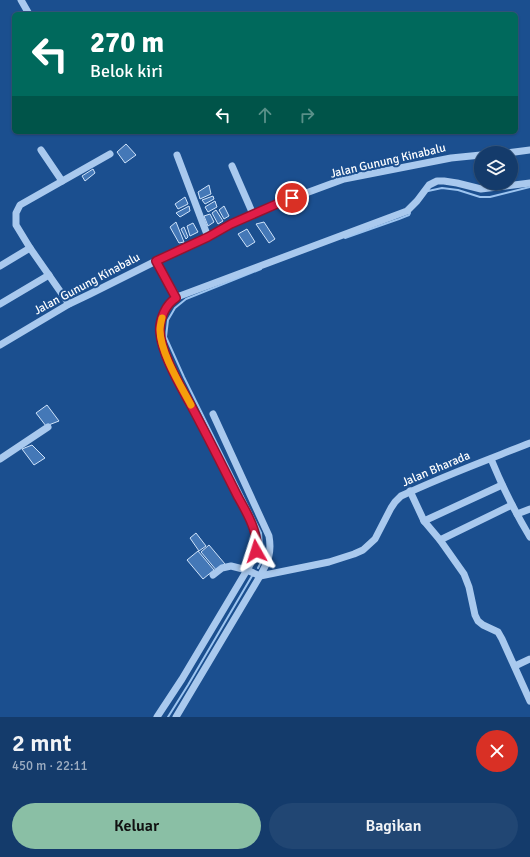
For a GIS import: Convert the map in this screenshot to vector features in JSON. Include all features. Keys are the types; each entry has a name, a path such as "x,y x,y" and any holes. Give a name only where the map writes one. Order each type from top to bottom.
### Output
{"street":[{"path":"21,0 28,12"},
{"path":"41,150 62,182"},
{"path":"518,152 530,150"},
{"path":"69,304 30,248 16,225 15,217 20,205 110,154"},
{"path":"177,156 208,237"},
{"name":"Jalan Gunung Kinabalu","path":"0,345 69,304 208,237 231,224 279,203 344,180 451,158 474,156"},
{"path":"232,166 253,214"},
{"path":"176,717 254,573 252,560 257,547 257,542 252,526 216,452 174,374 162,342 160,329 162,318 169,303 176,298 407,211 432,182 444,181 482,189 530,183"},
{"path":"0,266 30,248"},
{"path":"156,261 176,298"},
{"path":"2,300 48,275"},
{"path":"157,717 254,573 268,562 270,552 269,536 213,414"},
{"path":"0,459 48,427"},
{"name":"Jalan Bharada","path":"254,573 329,562 363,550 375,539 395,502 401,496 460,470 530,443"},
{"path":"491,459 502,485 530,537"},
{"path":"424,521 502,485"},
{"path":"410,491 424,521 440,540 464,574 469,587 475,615 478,620 483,625 498,632 530,701"},
{"path":"440,540 512,505"},
{"path":"517,514 530,509"},
{"path":"213,575 226,566 231,566 254,573"},
{"path":"515,666 530,659"}],"building":[{"path":"126,144 136,155 125,163 117,152"},
{"path":"93,169 95,173 85,181 82,176"},
{"path":"209,185 211,194 200,199 198,192"},
{"path":"213,196 214,199 205,204 202,200"},
{"path":"185,197 188,204 178,209 175,204"},
{"path":"215,201 217,207 208,212 205,207"},
{"path":"189,206 190,211 180,217 176,213"},
{"path":"224,206 229,216 224,219 219,210"},
{"path":"216,210 223,221 218,224 212,213"},
{"path":"210,214 214,222 208,226 204,216"},
{"path":"176,222 184,242 179,243 170,227"},
{"path":"264,222 275,239 269,243 256,224"},
{"path":"193,223 198,232 190,236 187,226"},
{"path":"184,227 188,237 186,239 181,229"},
{"path":"247,229 255,242 247,247 238,234"},
{"path":"47,405 59,421 46,426 36,413"},
{"path":"32,445 45,458 34,465 22,449"},
{"path":"196,533 206,546 199,551 190,538"},
{"path":"209,545 225,564 217,571 201,552"},
{"path":"198,551 214,570 203,579 187,560"}],"waterway":[{"path":"428,191 442,188 458,190 480,197 490,197 530,187"},
{"path":"345,238 399,219 409,215 410,213"},
{"path":"258,568 263,558 261,533 184,377 166,337 168,320 175,308 186,299 261,269"},
{"path":"168,717 252,576"}],"slow traffic":[{"path":"162,318 160,332 162,345 172,370 191,405"}],"route":[{"path":"256,551 257,542 252,526 212,445 174,374 162,345 160,332 162,318 169,303 176,298 156,261 208,237 231,224 292,198"}]}
